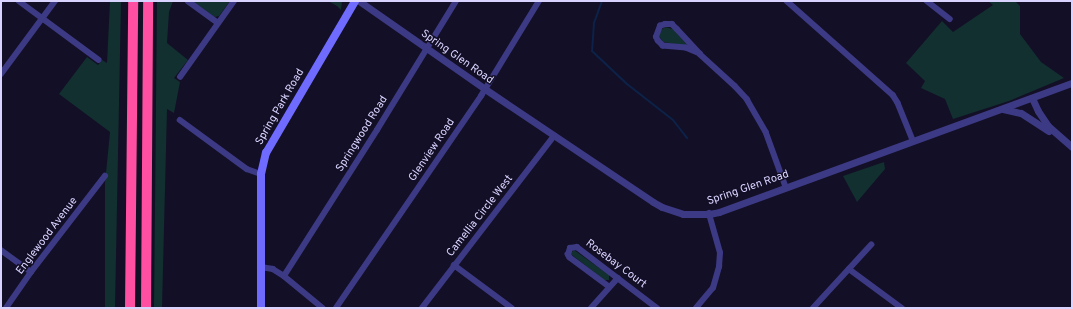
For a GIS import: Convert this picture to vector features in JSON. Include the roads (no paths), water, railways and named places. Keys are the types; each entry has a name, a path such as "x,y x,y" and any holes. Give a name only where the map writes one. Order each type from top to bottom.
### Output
{"highway":[{"path":"130,308 133,1"},
{"path":"146,308 148,1"}],"main road":[{"name":"Spring Park Road","path":"261,308 261,174 266,153 356,1"}],"street":[{"path":"19,1 99,60"},
{"path":"1,74 55,1"},
{"path":"188,1 218,23"},
{"path":"180,77 234,1"},
{"name":"Spring Glen Road","path":"359,1 554,136 662,207 683,214 709,214 1072,83"},
{"name":"Springwood Road","path":"284,276 456,1"},
{"name":"Glenview Road","path":"336,308 485,89 539,1"},
{"path":"788,1 893,95 898,103 913,140"},
{"path":"927,1 950,19"},
{"path":"700,54 686,48 663,46 656,37 660,26 672,24 700,54 735,86 758,115 766,132 786,187"},
{"path":"1032,98 1043,119 1058,136"},
{"path":"1003,108 1021,113 1058,136 1072,147"},
{"path":"180,120 247,169 261,174"},
{"name":"Camellia Circle West","path":"422,308 554,136"},
{"name":"Englewood Avenue","path":"6,308 31,272 105,176"},
{"path":"696,308 713,288 720,267 720,253 709,214"},
{"path":"813,308 871,245"},
{"name":"Rosebay Court","path":"609,287 570,258 568,255 570,248 577,247 657,308"},
{"path":"1,250 31,272"},
{"path":"454,265 512,308"},
{"path":"261,267 273,269 284,276 323,308"},
{"path":"849,269 902,308"},
{"path":"591,308 618,278"}],"waterway":[{"path":"602,1 594,23 592,51 627,84 673,120 687,138"}]}
